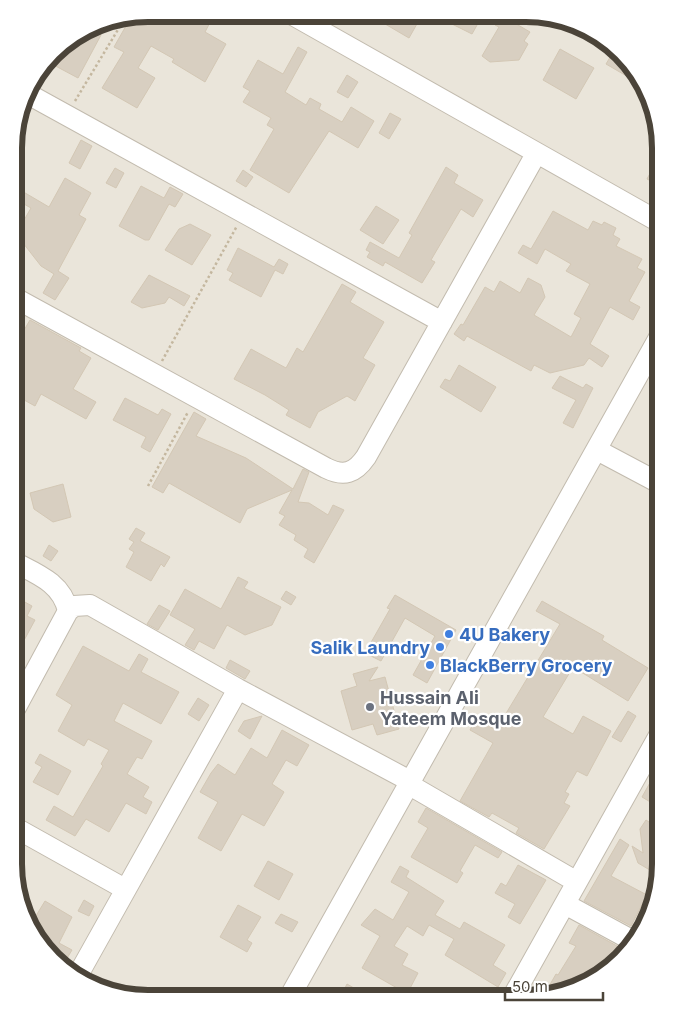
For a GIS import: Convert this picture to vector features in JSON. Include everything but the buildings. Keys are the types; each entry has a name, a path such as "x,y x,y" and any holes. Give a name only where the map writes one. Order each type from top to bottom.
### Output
{"street":[{"path":"311,23 536,154 652,218"},
{"path":"33,97 442,322"},
{"path":"22,302 326,468 337,473 349,473 360,467 366,457 536,154"},
{"path":"295,989 652,350"},
{"path":"597,450 652,479"},
{"path":"22,566 54,584 61,592 68,611"},
{"path":"22,696 68,611 74,606 90,605 409,782 577,882"},
{"path":"81,970 238,688"},
{"path":"517,989 652,748"},
{"path":"22,831 125,889"},
{"path":"564,904 628,938"}],"path":[{"path":"67,116 119,26"},
{"path":"154,374 244,214"},
{"path":"148,486 196,397"}],"shaded area":[{"path":"526,22 543,24 575,32 590,39 616,59 636,86 643,100 650,124 652,148 652,872 646,904 631,934 610,958 582,977 559,985 535,989 132,988 100,980 85,973 59,953 39,926 32,912 25,888 22,864 22,148 27,116 32,100 39,85 59,59 85,39 100,32 124,25 140,23"}],"place":[{"name":"4U Bakery","path":"449,634"},
{"name":"Salik Laundry","path":"440,647"},
{"name":"BlackBerry Grocery","path":"430,665"},
{"name":"Hussain Ali Yateem Mosque","path":"370,707"}]}
